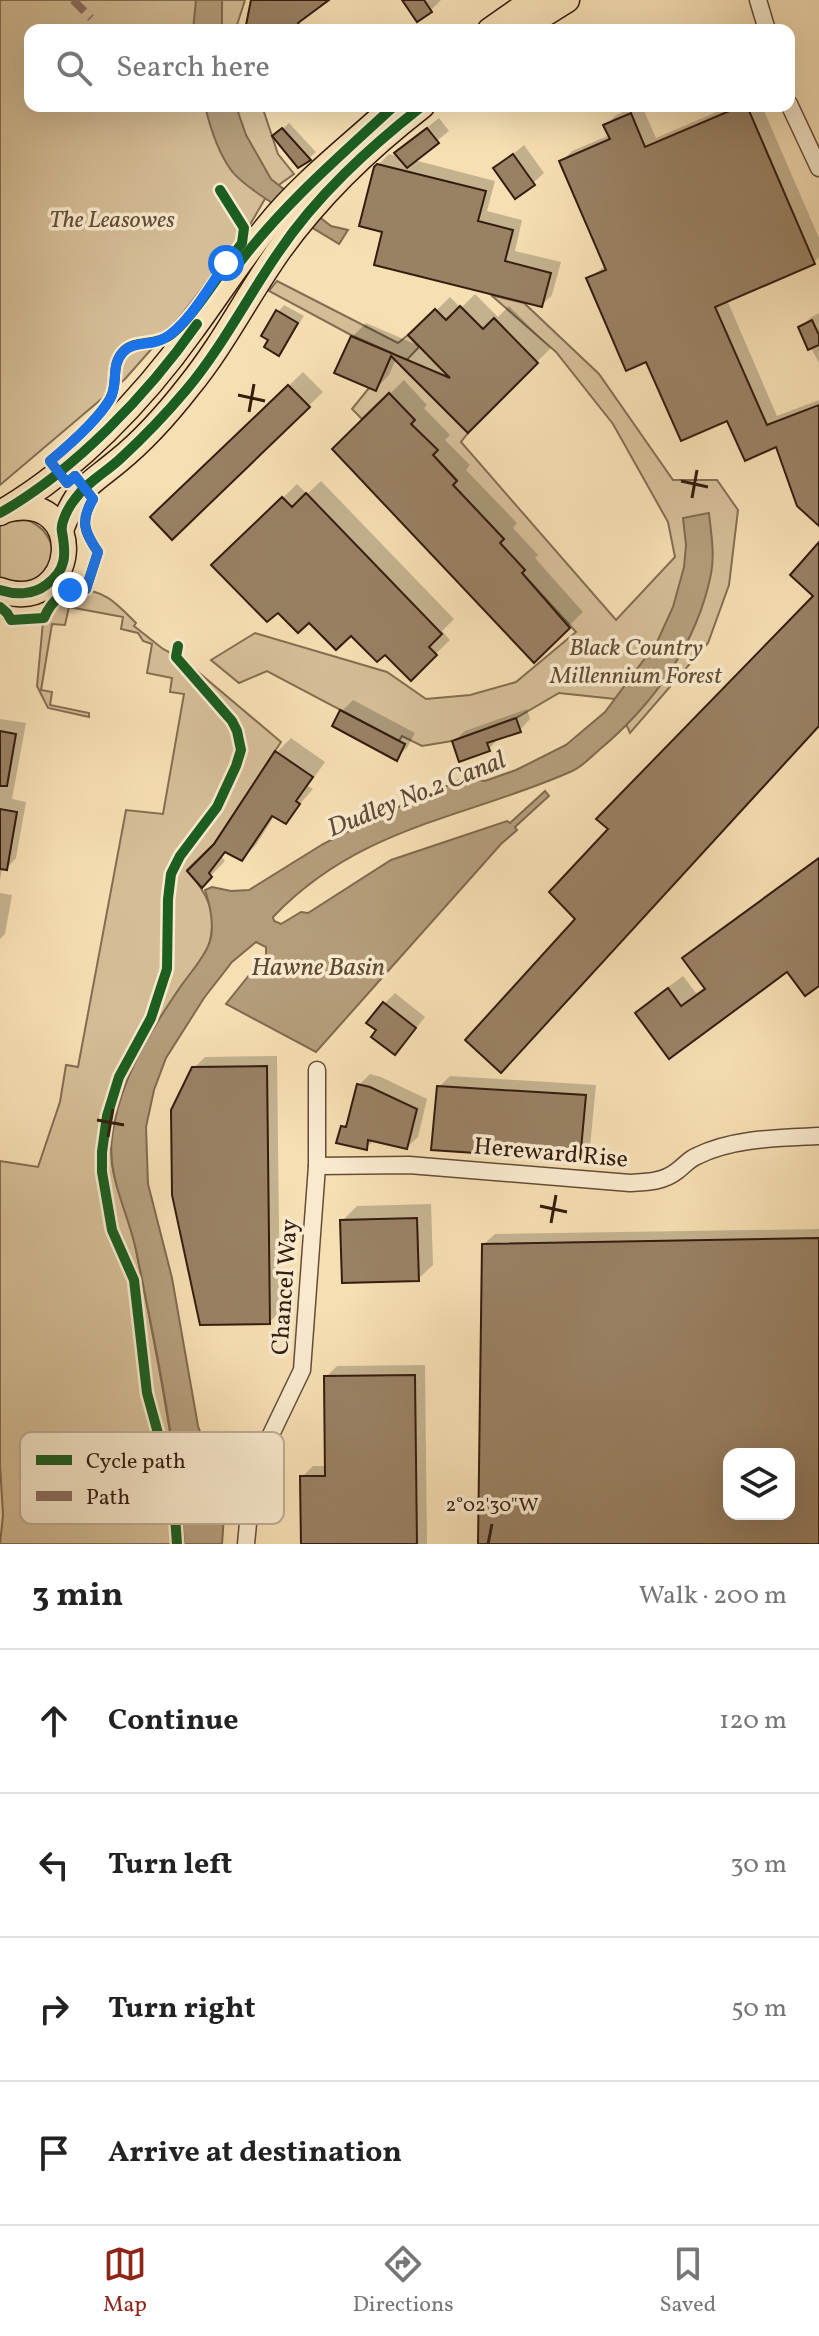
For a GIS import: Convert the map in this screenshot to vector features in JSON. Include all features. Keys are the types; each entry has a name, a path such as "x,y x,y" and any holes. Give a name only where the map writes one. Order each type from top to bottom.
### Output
{"highway":[{"path":"499,24 533,0"},
{"path":"529,24 567,0"},
{"path":"3,512 76,459 128,408 191,333 268,225 388,112"},
{"path":"61,530 71,503 84,486 128,451 190,386 279,251 312,207 415,112"},
{"path":"0,590 23,594 49,584 59,573 66,549 61,530 44,514 16,507 3,512"}],"street":[{"path":"760,1 766,24"},
{"path":"793,112 819,168"},
{"name":"Chancel Way","path":"272,1432 302,1370 317,1166 317,1070"},
{"name":"Hereward Rise","path":"317,1166 409,1165 630,1183 667,1177 697,1156 711,1151 779,1138 819,1136"},
{"name":"Chancel Way","path":"246,1544 248,1524"}],"green space":[{"name":"The Leasowes","path":"0,0 245,0 237,24 24,24 24,112 264,112 278,154 294,174 269,192 244,235 178,319 125,379 0,485"},
{"name":"Black Country Millennium Forest","path":"277,281 398,343 408,335 419,347 401,366 468,433 461,442 616,620 675,557 668,522 613,424 556,352 491,295 524,303 599,374 673,480 717,480 738,510 729,585 708,643 630,733 615,699 559,693 516,718 452,741 422,746 402,736 399,741 267,671 239,683 211,660 255,633 387,672 426,699 470,695 516,682 576,632 522,573 525,570 500,543 504,539 453,485 457,480 433,455 437,450 411,424 389,393 362,419 352,409 369,388 378,368 385,370 392,353 269,291"},
{"path":"27,520 42,530 51,544 49,568 41,577 26,585 0,580 0,525 8,521"},
{"path":"78,590 96,592 110,599 136,623 134,626 163,649 184,660 281,742 214,844 187,870 200,886 211,911 210,941 201,960 155,1026 127,1081 115,1120 112,1167 135,1245 170,1432 20,1432 20,1524 182,1524 184,1544 0,1544 3,1515 0,1465 0,1161 38,1167 60,1102 66,1065 78,1067 126,810 163,814 184,694 170,692 172,678 147,673 152,644 143,641 138,633 121,629 123,617 69,607 65,625 52,624 41,690 52,692 50,705 89,713 89,717 48,708 37,686 43,622 47,622 55,604"}],"water":[{"path":"196,0 222,0 222,24 194,24"},
{"path":"207,112 238,112 246,135 271,179 331,226 348,230 339,244 239,179 226,163"},
{"name":"Hawne Basin","path":"709,513 712,566 704,600 684,649 670,671 619,732 574,770 414,828 341,863 306,887 273,917 281,924 301,912 308,913 391,860 507,821 510,823 545,791 549,796 515,827 517,830 501,844 316,1052 226,1004 266,954 266,947 256,942 232,962 204,998 166,1058 154,1090 146,1127 148,1184 172,1278 200,1432 171,1432 136,1250 115,1181 111,1152 121,1097 136,1059 156,1023 209,944 212,924 205,890 212,887 231,891 249,890 323,844 380,815 465,778 485,781 516,770 566,745 605,712 657,642 673,607 684,567 686,545 683,518"},
{"path":"182,1524 223,1524 222,1544 184,1544"}],"building":[{"path":"251,0 329,0 299,24 246,24"},
{"path":"402,0 424,0 432,12 417,22"},
{"path":"727,112 750,112 815,264 715,307 767,425 819,405 819,526 797,506 776,447 745,461 727,421 681,441 646,362 626,371 586,278 606,270 559,161 610,139 603,125 631,113 645,147"},
{"path":"282,128 311,160 298,168 272,136"},
{"path":"427,128 439,143 407,168 394,153"},
{"path":"513,154 535,185 515,199 493,168"},
{"path":"377,164 486,191 478,221 513,230 505,261 551,273 542,307 374,265 382,232 359,226"},
{"path":"460,306 483,329 494,318 538,363 468,433 391,356 376,391 334,373 351,336 450,378 408,335 435,309 446,320"},
{"path":"276,310 298,323 279,356 264,347 268,340 261,336"},
{"path":"812,320 819,335 819,345 808,350 798,327"},
{"path":"288,385 310,407 172,540 150,517"},
{"path":"389,393 415,420 411,424 438,450 433,455 457,481 453,485 504,539 500,543 525,570 522,573 570,628 534,663 332,449"},
{"path":"306,493 442,634 429,647 437,655 411,681 385,655 377,662 351,636 336,650 309,623 298,633 278,613 267,622 211,565 282,497 292,507"},
{"path":"819,542 819,726 501,1073 465,1040 575,919 549,892 608,829 596,819 813,596 790,575"},
{"path":"340,710 405,744 397,761 332,726"},
{"path":"516,718 521,732 487,743 490,751 459,762 452,741"},
{"path":"0,731 16,734 7,786 0,786"},
{"path":"275,751 313,777 296,801 300,804 286,824 272,816 242,861 225,852 209,873 212,877 202,888 187,871 214,844"},
{"path":"0,809 17,812 7,870 0,869"},
{"path":"819,858 819,986 805,996 787,972 669,1059 635,1013 668,988 681,1006 705,989 682,958"},
{"path":"383,1002 416,1028 395,1055 371,1037 376,1030 366,1023"},
{"path":"267,1066 270,1324 200,1325 172,1195 171,1110 192,1067"},
{"path":"357,1084 417,1109 407,1149 368,1140 367,1150 336,1143 341,1126 346,1127"},
{"path":"437,1086 586,1095 580,1160 431,1150"},
{"path":"417,1218 419,1281 342,1283 340,1220"},
{"path":"819,1238 819,1544 478,1544 482,1244"},
{"path":"415,1375 417,1544 301,1544 300,1476 325,1476 324,1376"}],"marked path":[{"path":"73,0 91,18"}],"cycle path":[{"path":"240,262 294,200 387,112"},
{"path":"0,590 30,592 53,579 63,561 62,524 75,499 138,442 187,389 309,212 363,156 415,112"},
{"path":"0,607 11,620 44,618 60,596 86,589 98,552 85,526 86,514 93,499 75,476 67,483 50,461 105,407 113,393 117,363 123,352 133,345 163,339 178,329 242,243 244,228 220,190"},
{"path":"0,513 55,476 108,429 156,377 197,324"},
{"path":"158,1432 147,1393 134,1280 112,1230 102,1172 102,1152 107,1116 119,1077 151,1018 167,969 171,874 180,856 217,807 241,750 232,721 176,657 178,646"},
{"path":"176,1524 177,1544"}],"route":[{"path":"70,590 86,589 98,552 85,532 87,510 93,499 75,476 67,483 50,461 74,442 110,398 121,353 130,346 166,339 178,329 226,263"}],"water label":[{"name":"Dudley No.2 Canal","path":"416,793"}]}
